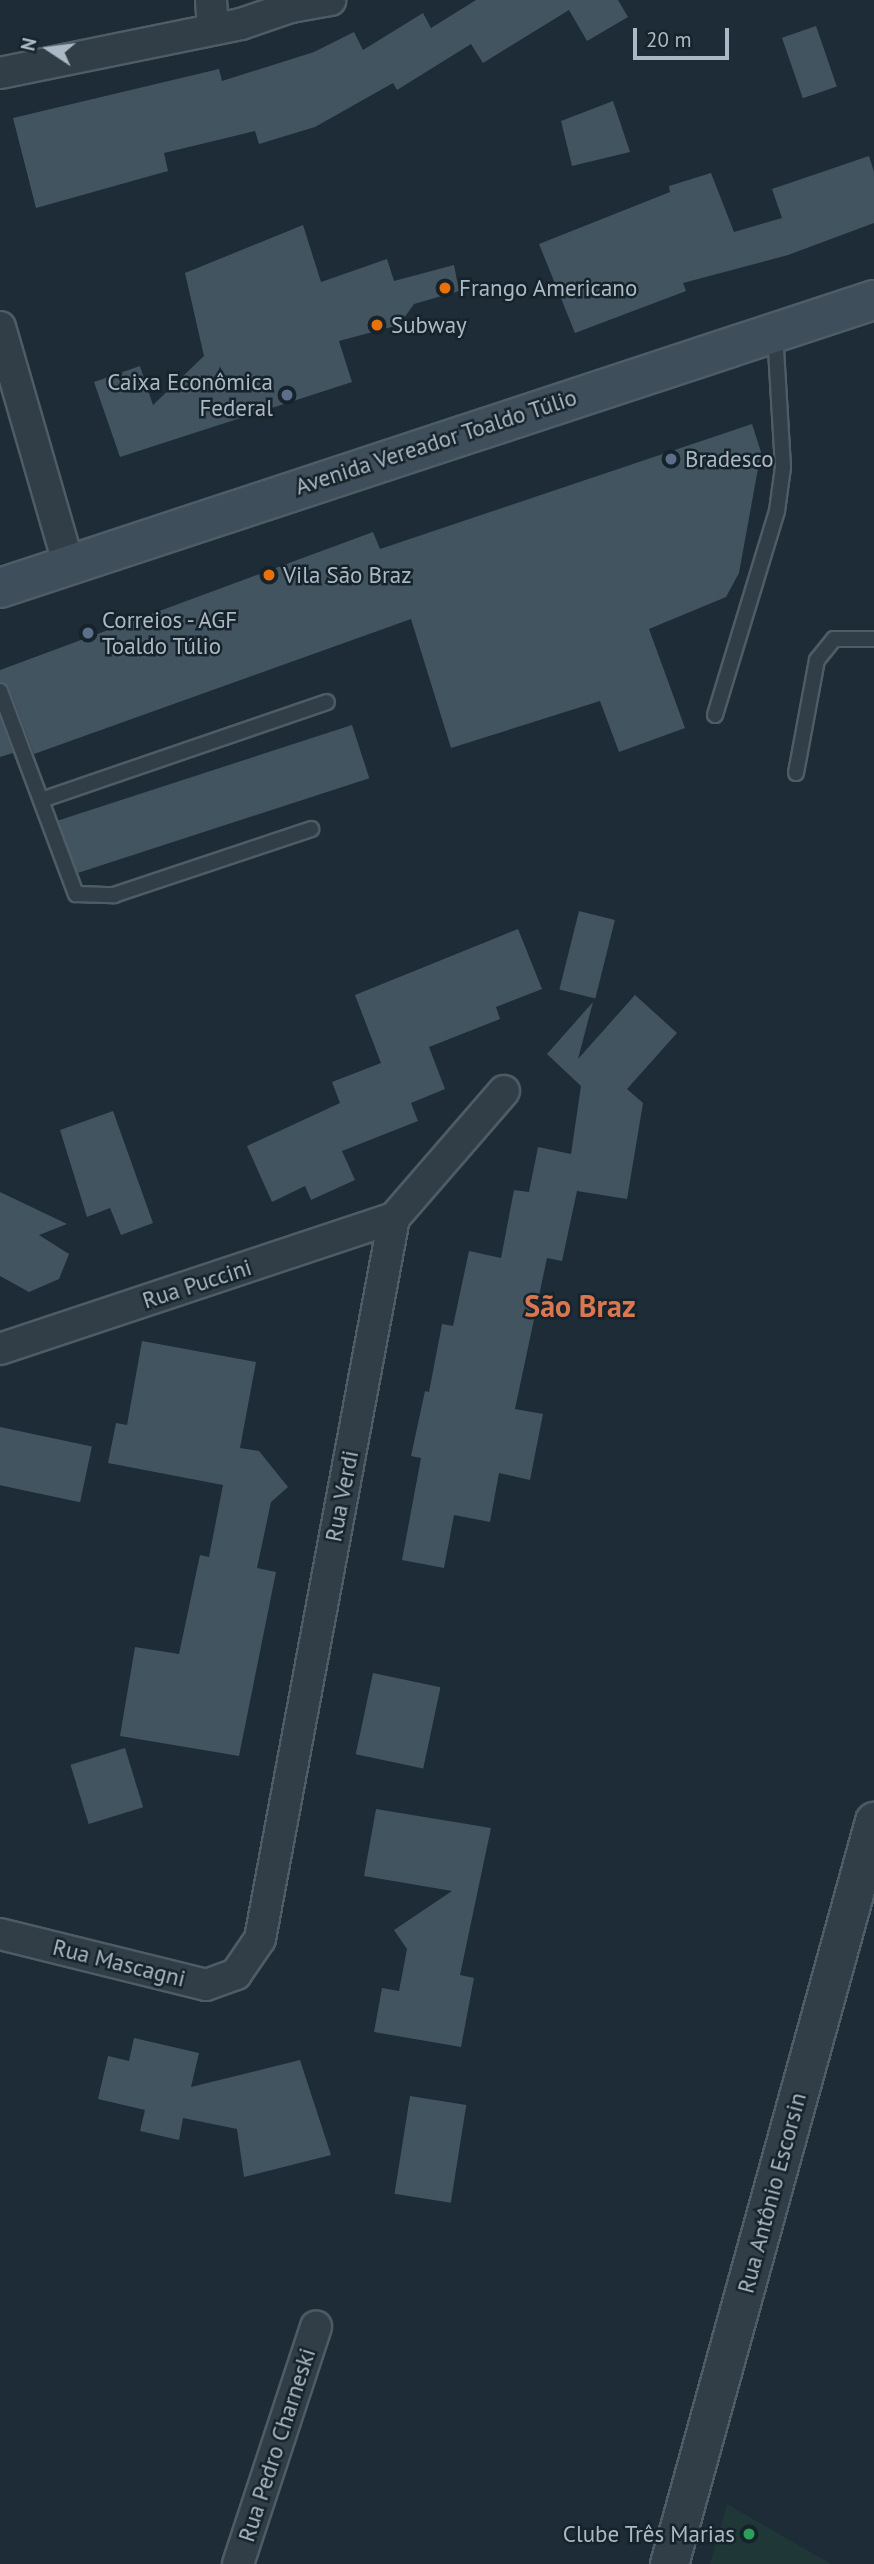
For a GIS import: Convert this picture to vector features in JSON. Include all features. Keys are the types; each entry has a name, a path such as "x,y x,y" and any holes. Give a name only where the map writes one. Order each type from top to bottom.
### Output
{"main road":[{"name":"Avenida Vereador Toaldo Túlio","path":"0,588 68,563 874,300"}],"street":[{"path":"0,73 212,14 330,0"},
{"path":"0,327 68,563"},
{"path":"394,1218 504,1091"},
{"name":"Rua Puccini","path":"0,1349 394,1218"},
{"name":"Rua Verdi","path":"260,1939 394,1218"},
{"name":"Rua Antônio Escorsin","path":"669,2564 866,1880 874,1821"},
{"name":"Rua Mascagni","path":"0,1934 206,1985 236,1974 260,1939"},
{"name":"Rua Pedro Charneski","path":"238,2564 316,2327"}],"lane":[{"path":"715,715 777,511 783,456 775,332"},
{"path":"796,773 817,660 834,639 874,639"},
{"path":"0,691 41,800 69,885 76,894 89,897 114,895 311,829"},
{"path":"41,800 327,702"}],"green space":[{"name":"Clube Três Marias","path":"727,2504 831,2564 710,2564"}],"building":[{"path":"476,0 618,0 628,17 587,41 569,10 483,63 471,44 397,90 393,83 315,127 259,144 255,131 164,153 168,171 36,208 13,118 219,69 222,81 314,52 354,32 363,50 423,13 431,28"},
{"path":"816,26 837,87 803,98 782,38"},
{"path":"613,101 630,152 572,166 561,121"},
{"path":"869,156 874,172 874,223 788,255 683,283 686,291 575,333 539,244 670,192 669,186 711,173 734,232 782,218 772,189"},
{"path":"303,225 321,282 387,259 394,281 454,265 459,291 414,304 399,325 339,341 352,382 120,457 94,382 140,366 153,405 204,356 185,273"},
{"path":"752,424 761,452 739,573 726,597 649,629 685,728 619,752 600,701 451,748 411,619 34,754 9,688 0,682 0,670 373,532 380,549"},
{"path":"0,718 13,753 0,757"},
{"path":"352,725 369,778 75,874 58,820"},
{"path":"579,911 615,920 595,999 559,990"},
{"path":"518,929 542,989 496,1007 500,1019 429,1047 445,1089 411,1103 418,1121 342,1151 355,1180 311,1200 305,1186 272,1202 247,1146 340,1103 332,1082 381,1063 355,995"},
{"path":"635,995 677,1033 627,1089 643,1103 627,1199 577,1191 562,1261 547,1258 515,1409 543,1414 530,1480 499,1473 490,1522 454,1515 444,1568 402,1560 421,1458 411,1456 425,1391 429,1392 442,1324 453,1326 469,1251 501,1258 514,1190 529,1192 538,1147 571,1154 581,1086 547,1054 593,1002 578,1059"},
{"path":"113,1111 153,1223 121,1235 110,1208 87,1217 60,1130"},
{"path":"0,1192 67,1224 39,1235 69,1254 59,1279 29,1292 0,1276"},
{"path":"142,1341 256,1362 240,1448 259,1451 288,1487 271,1502 257,1568 276,1572 239,1756 120,1736 135,1647 179,1654 200,1555 209,1557 223,1485 108,1463 116,1423 127,1425"},
{"path":"0,1427 92,1447 80,1502 0,1485"},
{"path":"373,1673 440,1687 423,1769 356,1754"},
{"path":"125,1748 143,1807 89,1824 70,1765"},
{"path":"376,1809 491,1828 460,1975 474,1978 461,2047 374,2032 382,1988 399,1991 407,1949 394,1930 452,1891 364,1876"},
{"path":"134,2038 199,2053 191,2087 300,2060 331,2155 244,2177 237,2129 183,2118 179,2140 140,2131 145,2110 98,2099 108,2056 129,2061"},
{"path":"410,2096 466,2105 451,2203 395,2194"}],"place":[{"name":"Frango Americano","path":"445,288"},
{"name":"Subway","path":"377,325"},
{"name":"Caixa Econômica Federal","path":"287,395"},
{"name":"Bradesco","path":"671,459"},
{"name":"Vila São Braz","path":"269,575"},
{"name":"Correios - AGF Toaldo Túlio","path":"88,633"},
{"name":"Clube Três Marias","path":"749,2534"}],"district":[{"name":"São Braz","path":"580,1306"}]}
